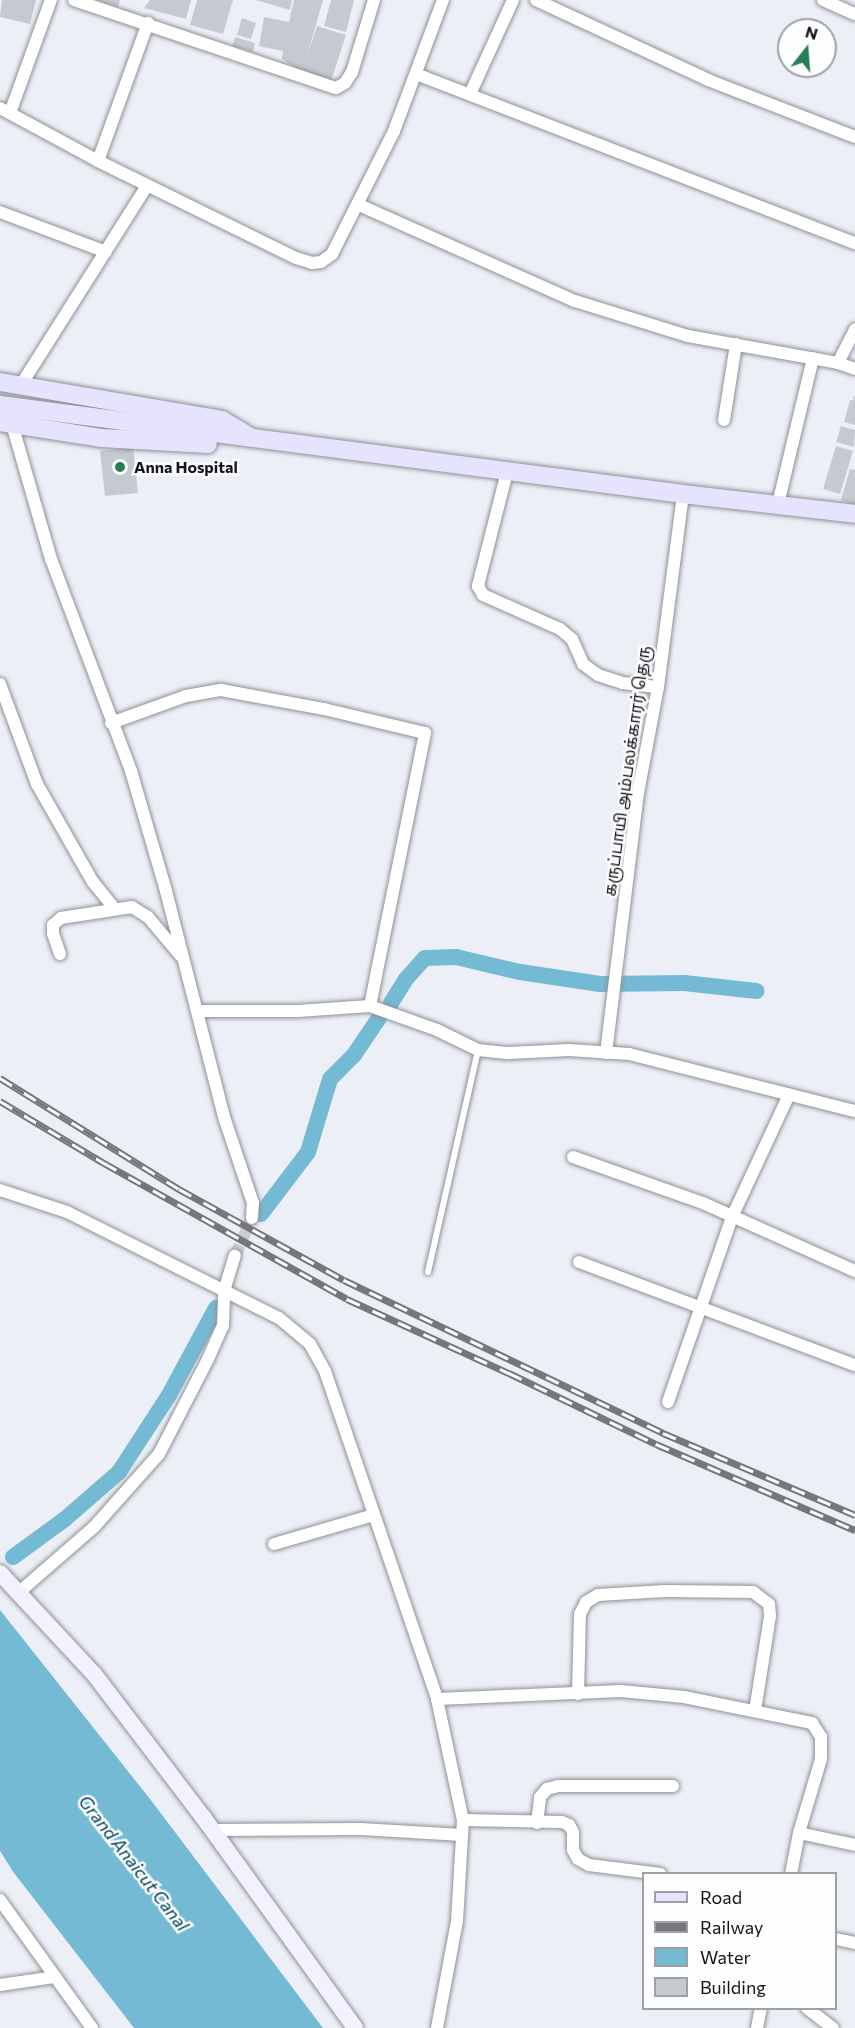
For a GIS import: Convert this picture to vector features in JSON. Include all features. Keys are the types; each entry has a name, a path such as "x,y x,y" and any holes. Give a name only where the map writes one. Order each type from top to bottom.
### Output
{"main road":[{"path":"0,382 222,420 255,439"},
{"path":"0,405 507,472 855,514"},
{"path":"6,423 101,438 224,445 255,439"},
{"path":"0,1573 17,1594 94,1674 213,1830 355,2028"}],"street":[{"path":"51,0 5,110 147,186 312,263 321,262 332,254 359,205 394,131 442,0"},
{"path":"74,0 336,88 345,83 352,72 374,0"},
{"path":"470,94 513,0"},
{"path":"536,0 708,80 855,137"},
{"path":"823,0 855,14"},
{"path":"98,161 148,23"},
{"path":"416,74 855,243"},
{"path":"21,386 147,186"},
{"path":"359,205 575,301 688,336 813,358 855,369"},
{"path":"0,212 106,252"},
{"path":"838,363 855,329"},
{"path":"724,420 736,344"},
{"path":"778,504 813,358"},
{"path":"6,423 51,559 131,771 225,1120 253,1203 252,1218"},
{"path":"507,472 478,586 483,595 560,629 572,639 583,664 598,675 623,683 658,687"},
{"name":"கருப்பாயி அம்பலக்காரர் தெரு","path":"606,1053 638,793 658,687 683,494"},
{"path":"0,684 37,784 93,882 115,909"},
{"path":"111,723 186,696 221,690 324,709 425,733 370,1006"},
{"path":"60,954 53,934 53,926 61,918 132,907 148,917 182,958"},
{"path":"197,1011 298,1011 370,1006 437,1030 478,1050 509,1053 569,1050 629,1054 855,1112"},
{"path":"668,1402 732,1216 789,1095"},
{"path":"573,1157 703,1203 855,1271"},
{"path":"0,1190 68,1212 279,1318 310,1344 325,1371 437,1699 463,1820 457,1921 437,2028"},
{"path":"17,1594 94,1527 159,1454 222,1326 224,1291 235,1256"},
{"path":"579,1262 855,1365"},
{"path":"274,1544 374,1515"},
{"path":"578,1694 580,1614 586,1602 598,1595 753,1592 769,1604 770,1616 755,1711"},
{"path":"437,1699 621,1691 663,1695 812,1723 821,1737 821,1759 799,1833 791,1872"},
{"path":"537,1823 540,1797 547,1789 558,1786 674,1786"},
{"path":"463,1820 562,1822 569,1825 573,1832 573,1850 578,1859 589,1866 642,1872"},
{"path":"213,1830 361,1829 462,1835"},
{"path":"799,1833 855,1845"},
{"path":"0,1900 92,2028"},
{"path":"837,1939 855,1943"},
{"path":"0,1985 55,1977"},
{"path":"757,2028 761,2010"},
{"path":"810,2010 833,2028"}],"lane":[{"path":"428,1272 478,1050"}],"water":[{"name":"Grand Anaicut Canal","path":"0,1610 150,1799 323,2028 134,2028 14,1873 0,1851"}],"building":[{"path":"2,0 36,0 30,24 0,17"},
{"path":"96,0 120,0 118,7"},
{"path":"150,0 191,0 186,19 144,8"},
{"path":"197,0 233,0 223,34 190,25"},
{"path":"256,0 292,0 290,10"},
{"path":"294,0 323,0 307,56 317,26 346,35 331,81 302,72 282,59 283,51 259,46 264,17 289,22"},
{"path":"331,0 354,0 346,32 324,26"},
{"path":"242,18 256,23 251,39 237,35"},
{"path":"235,37 255,43 253,52 232,46"},
{"path":"854,396 855,425 844,422 850,400 853,400"},
{"path":"841,426 855,430 854,447 836,442"},
{"path":"836,446 853,451 840,494 823,489"},
{"path":"133,447 138,493 105,496 100,451"},
{"path":"850,469 855,470 855,505 841,500"}],"waterway":[{"path":"391,1003 406,979 425,958 456,957 520,972 600,984 684,983 757,991"},
{"path":"261,1214 308,1152 330,1079 354,1055 379,1018"},
{"path":"13,1557 65,1519 119,1472 169,1395 216,1308"}],"tunnel":[{"path":"235,1256 252,1218"}],"railway":[{"path":"0,1078 179,1189 344,1280 663,1433 855,1515"},
{"path":"0,1101 104,1163 347,1299 509,1373 656,1444 855,1530"}],"place":[{"name":"Anna Hospital","path":"120,467"}]}
